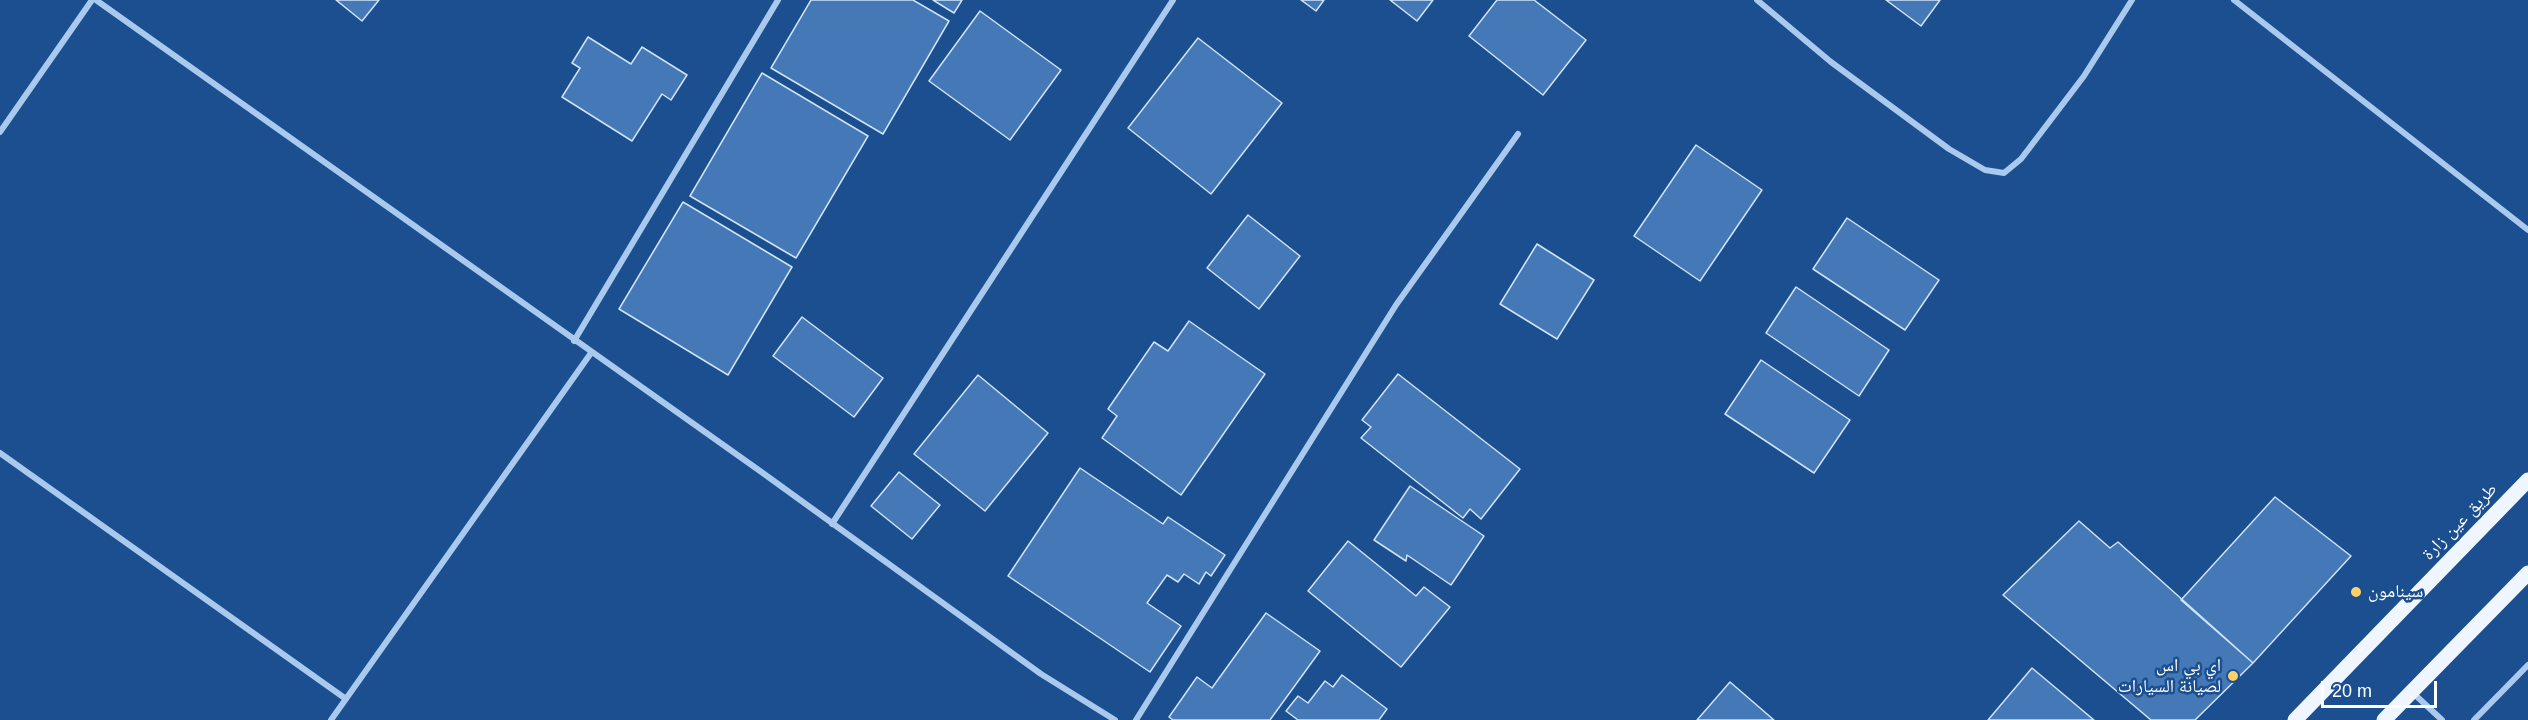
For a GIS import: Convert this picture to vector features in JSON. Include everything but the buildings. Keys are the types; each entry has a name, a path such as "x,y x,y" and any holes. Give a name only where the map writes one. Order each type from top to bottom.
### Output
{"main road":[{"name":"طريق عين زارة","path":"2295,720 2528,480"},
{"path":"2384,720 2528,573"}],"street":[{"path":"0,132 94,0 898,569 1041,674 1115,720"},
{"path":"574,341 778,0"},
{"path":"832,524 1173,0"},
{"path":"1757,0 1831,62 1949,149 1985,170 2004,173 2021,159 2084,76 2132,0"},
{"path":"2234,0 2528,230"},
{"path":"1136,720 1396,305 1518,134"},
{"path":"331,720 591,353"},
{"path":"0,453 346,699"},
{"path":"2474,720 2528,665"},
{"path":"2412,692 2442,720"}],"place":[{"name":"سينامون","path":"2356,592"},
{"name":"اي بي اس لصيانة السيارات","path":"2233,676"}]}
